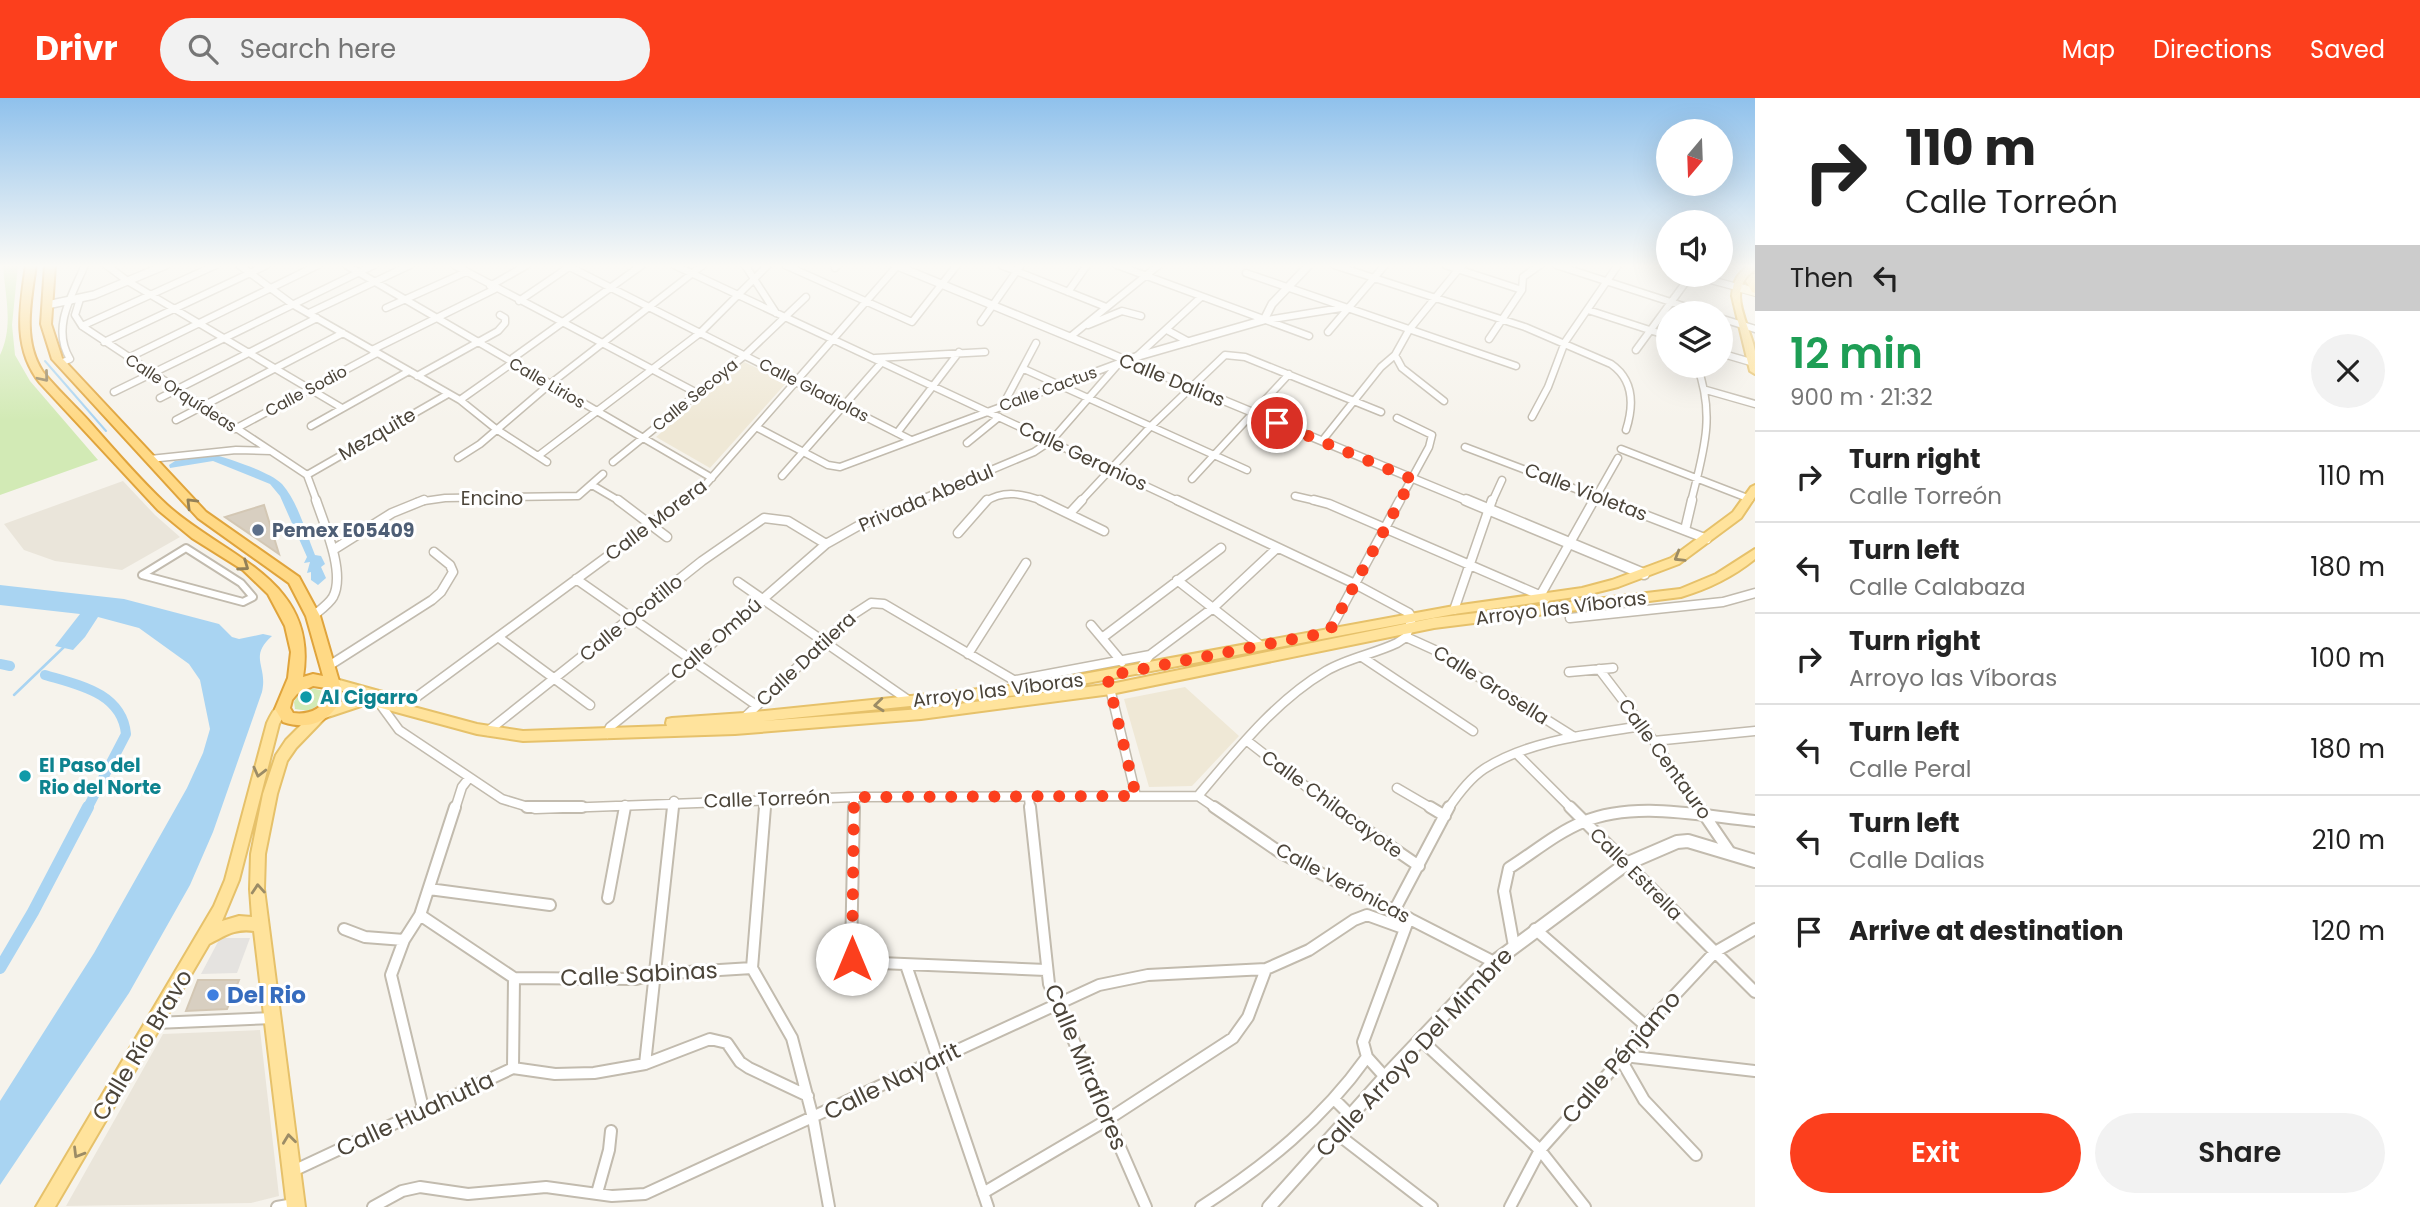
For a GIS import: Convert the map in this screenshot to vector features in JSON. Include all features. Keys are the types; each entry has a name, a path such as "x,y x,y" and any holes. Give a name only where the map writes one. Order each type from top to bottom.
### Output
{"highway":[{"path":"26,317 32,362 124,468 176,518 264,580 281,602 298,645 299,671 282,709 288,719 295,721 321,714 334,702 336,695 313,616 293,580 202,515 51,346 46,317"},
{"path":"219,550 236,539"},
{"path":"291,690 313,680 332,683"}],"main road":[{"path":"1739,317 1755,370"},
{"name":"Arroyo las Víboras","path":"740,723 1029,689 1109,683 1139,670 1261,645 1329,632 1409,628 1454,610 1614,584 1675,561 1737,515 1752,494"},
{"name":"Arroyo las Víboras","path":"332,683 382,700 523,736 921,714 1409,628 1498,614 1639,600 1681,593 1703,586 1726,574 1755,553"},
{"name":"Arroyo las Víboras","path":"321,714 361,701 382,700 407,704 491,729"},
{"name":"Calle Río Bravo","path":"45,1207 206,938 232,880 273,723 282,709"},
{"path":"296,1205 261,926 257,888 258,854 276,772 286,750 321,714"},
{"path":"206,938 234,922 242,921 261,926"}],"street":[{"path":"65,361 61,334 66,317"},
{"path":"76,317 82,326 103,317"},
{"path":"104,342 159,317"},
{"path":"189,317 342,408"},
{"path":"128,358 212,317"},
{"path":"114,392 266,317"},
{"path":"417,376 502,327 506,321 502,317"},
{"path":"549,317 697,393"},
{"path":"460,400 566,317"},
{"path":"458,458 636,317"},
{"name":"Calle Gladiolas","path":"666,317 797,380 911,440"},
{"path":"538,456 700,333 716,317"},
{"name":"Calle Morera","path":"407,704 712,478 852,317"},
{"path":"901,317 912,322 916,317"},
{"path":"981,322 985,317"},
{"name":"Calle Dalias","path":"1019,317 1644,574"},
{"path":"1070,337 1095,317"},
{"path":"1084,326 1107,317"},
{"path":"1135,358 1181,317"},
{"path":"1255,317 1309,336"},
{"path":"1264,320 1286,317"},
{"path":"1328,332 1339,317"},
{"path":"1370,317 1516,366"},
{"path":"1322,441 1353,401 1395,355 1409,330 1421,317"},
{"path":"1491,317 1565,342 1618,369 1629,386 1630,420 1626,430"},
{"path":"1489,339 1503,317"},
{"path":"1532,417 1548,387 1565,342 1583,317"},
{"path":"1608,317 1656,333"},
{"path":"160,398 317,318 460,400 496,429 547,461"},
{"name":"Calle Lirios","path":"436,318 712,478"},
{"name":"Calle Sodio","path":"235,429 436,318"},
{"name":"Calle Geranios","path":"785,318 1052,440 1355,584 1403,608 1409,628"},
{"name":"Calle Secoya","path":"613,462 744,356 785,318"},
{"name":"Calle Cactus","path":"805,452 836,468 1122,361 1264,320"},
{"path":"1636,350 1656,323"},
{"path":"1733,323 1755,330"},
{"name":"Calle Orquídeas","path":"82,326 307,475"},
{"path":"1167,330 1189,342"},
{"path":"176,420 343,333"},
{"path":"1003,406 1035,343"},
{"path":"897,433 935,387 959,352"},
{"path":"782,476 805,452 878,360 985,352"},
{"path":"1070,513 1150,426 1226,355 1245,356 1381,412"},
{"path":"1395,355 1402,368 1444,401"},
{"path":"1733,357 1754,363"},
{"path":"1052,440 1122,361"},
{"path":"1024,369 1247,470"},
{"path":"311,426 409,371"},
{"path":"1192,480 1289,373"},
{"path":"1685,530 1708,431 1706,390 1702,378"},
{"path":"1706,390 1755,404"},
{"name":"Mezquite","path":"307,475 448,394"},
{"path":"967,443 999,416"},
{"path":"1329,632 1424,458 1432,435 1397,418"},
{"path":"756,427 805,452"},
{"name":"Privada Abedul","path":"826,544 866,522 1028,455 1052,440"},
{"name":"Calle Violetas","path":"1465,447 1707,539"},
{"path":"1621,449 1696,477 1752,494"},
{"name":"Calle Orquídeas","path":"150,459 225,451 271,451"},
{"path":"1296,496 1319,500 1543,597 1618,458"},
{"path":"603,474 592,485 667,537"},
{"path":"307,475 333,550 338,579 333,598 313,616"},
{"path":"1454,610 1488,510 1502,480"},
{"name":"Encino","path":"333,550 406,505 432,498 575,496 592,485"},
{"path":"958,533 988,500 1002,493 1016,494 1070,513 1104,531"},
{"name":"Calle Ocotillo","path":"491,729 702,561 764,518 782,518 826,544"},
{"name":"Calle Ombú","path":"609,731 826,544"},
{"path":"187,548 241,583 253,597 243,602 143,574 187,548"},
{"path":"1102,638 1221,548"},
{"path":"1016,680 1122,663 1150,654 1213,608 1277,548"},
{"path":"327,667 420,609 441,592 453,572 450,565 434,551"},
{"path":"1026,563 968,654 1029,689"},
{"path":"576,579 756,705"},
{"path":"1177,580 1261,645"},
{"path":"738,582 911,702"},
{"path":"1570,618 1723,602 1755,593"},
{"name":"Calle Datilera","path":"740,723 756,705 864,606 871,603 884,604 968,654"},
{"path":"1091,625 1122,663"},
{"path":"1198,796 1246,740 1316,678 1329,669 1362,657 1409,628"},
{"name":"Calle Grosella","path":"1409,628 1439,652 1574,737"},
{"path":"498,637 590,705"},
{"path":"1139,670 1150,654"},
{"path":"1362,657 1473,731"},
{"path":"1569,672 1613,668"},
{"name":"Calle Centauro","path":"1599,669 1654,741 1729,851"},
{"path":"1109,683 1136,796"},
{"name":"Calle Torreón","path":"382,700 399,730 502,799 523,807 766,798 1198,796"},
{"path":"1394,911 1445,816 1471,778 1518,755 1574,737 1642,726"},
{"path":"1654,741 1755,731"},
{"name":"Calle Chilacayote","path":"1246,740 1356,825 1419,866"},
{"name":"Calle Estrella","path":"1518,755 1755,992"},
{"path":"423,1108 391,981 393,967 404,940 420,915 462,787 470,778"},
{"path":"1398,788 1445,816"},
{"name":"Calle Verónicas","path":"1198,796 1281,853 1394,911 1406,923 1494,962"},
{"path":"854,797 851,954 856,962 1046,970"},
{"name":"Calle Miraflores","path":"1029,797 1046,970 1051,992 1146,1207"},
{"path":"766,798 754,918 752,968 788,1028 808,1096 829,1207"},
{"path":"645,1064 674,802"},
{"path":"608,898 625,805"},
{"path":"1514,946 1504,891 1509,868 1584,821 1613,815 1664,813 1755,821"},
{"name":"Calle Arroyo Del Mimbre","path":"1269,1207 1385,1077 1494,962 1626,864 1677,842 1702,843 1755,861"},
{"path":"429,890 550,905"},
{"path":"420,915 514,978 513,1068"},
{"name":"Calle Nayarit","path":"373,1207 414,1188 468,1194 537,1187 626,1198 645,1194 1099,985 1148,975 1266,969 1309,950 1354,920 1367,915 1406,923"},
{"path":"1385,1077 1367,1057 1363,1042 1406,923"},
{"path":"344,929 365,937 404,940"},
{"path":"1535,929 1646,1026"},
{"name":"Calle Pénjamo","path":"1510,1207 1540,1150 1646,1026 1715,952 1755,929"},
{"path":"906,965 988,1207"},
{"name":"Calle Sabinas","path":"514,978 636,979 655,974 752,968"},
{"path":"983,1193 1107,1120 1233,1038 1248,1017 1266,969"},
{"path":"155,1023 274,1018"},
{"name":"Calle Huahutla","path":"292,1171 513,1068 575,1074 645,1064 716,1039 727,1043 744,1065 808,1096"},
{"path":"1420,1039 1540,1150 1585,1207"},
{"path":"1201,1207 1254,1173 1317,1122 1367,1057"},
{"path":"1622,1057 1755,1071"},
{"path":"1622,1057 1644,1100 1696,1155"},
{"path":"1335,1100 1351,1115"},
{"path":"597,1193 611,1131"},
{"path":"1336,1133 1432,1207"},
{"path":"277,1207 296,1205"}],"shaded area":[{"path":"744,362 787,382 710,468 656,437"},
{"path":"123,481 180,537 122,570 55,561 24,550 4,524"},
{"path":"1185,687 1239,736 1192,786 1149,787 1124,699"},
{"path":"220,938 250,938 237,973 201,974"},
{"path":"260,1030 279,1196 251,1203 66,1206 163,1034"}],"green space":[{"path":"8,317 13,317 15,355 30,381 98,460 0,495 0,355"},
{"path":"311,688 324,691 323,702 309,711 295,709 294,702 298,695"}],"water":[{"path":"216,455 260,471 282,484 288,491 315,555 321,556 325,564 321,567 326,578 318,585 311,580 311,572 307,573 310,562 304,563 307,557 280,496 270,484 213,461 170,468 169,465 175,461"},
{"path":"0,585 124,599 219,624 232,637 239,639 263,634 272,636 261,650 262,692 213,832 190,885 129,993 0,1185 0,1101 94,953 187,788 203,753 210,729 200,680 189,664 139,628 98,617 73,650 55,646 80,614 0,605"}],"building":[{"name":"Pemex E05409","path":"264,505 279,554 225,517"},
{"name":"Del Rio","path":"198,980 239,980 227,1009 186,1011"}],"waterway":[{"path":"45,361 106,431"},
{"path":"14,695 65,646"},
{"path":"0,664 10,666"},
{"path":"45,675 97,693 108,700 123,720 126,734 87,809"},
{"path":"0,968 88,807"}],"place":[{"name":"Pemex E05409","path":"258,530"},
{"name":"Al Cigarro","path":"306,697"},
{"name":"El Paso del Rio del Norte","path":"25,776"},
{"name":"Del Rio","path":"213,995"}],"route":[{"path":"852,959 854,797 1136,796 1107,676 1329,632 1412,479 1277,423"}]}
